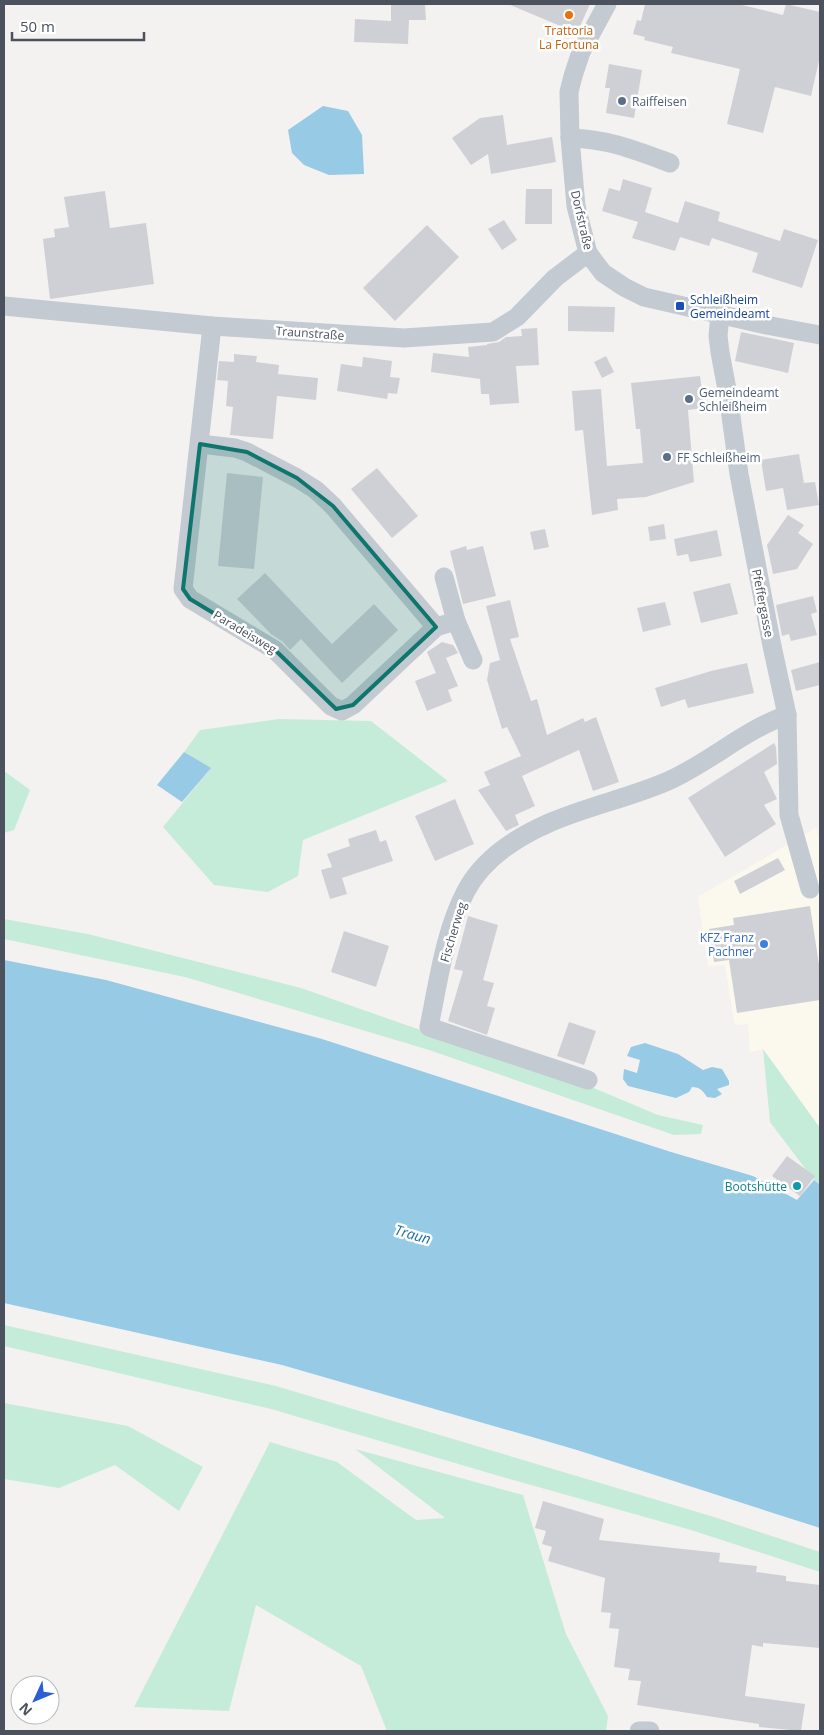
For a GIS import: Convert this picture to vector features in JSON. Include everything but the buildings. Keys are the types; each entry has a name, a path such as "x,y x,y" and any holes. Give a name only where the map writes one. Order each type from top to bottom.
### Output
{"street":[{"name":"Dorfstraße","path":"607,4 581,52 569,92 570,138 576,206 588,253 603,273 644,297 820,336"},
{"path":"570,138 593,139 628,147 670,163"},
{"name":"Traunstraße","path":"4,306 212,326 404,338 493,332 517,317 555,278 588,253"},
{"name":"Pfeffergasse","path":"720,315 718,330 720,352 739,474 787,715 789,815 810,889"},
{"name":"Paradeisweg","path":"212,326 183,588 190,599 275,650 331,706 342,711 353,705 436,627 456,621"},
{"path":"200,444 235,448 246,452 316,490 333,506 436,627"},
{"path":"444,577 456,621 473,660"},
{"name":"Fischerweg","path":"588,1080 429,1027 448,941 457,911 466,891 476,875 497,853 528,833 550,822 682,775 764,725 787,715"},
{"path":"639,1731 650,1731"}],"highlighted area":[{"path":"200,444 247,452 297,478 333,506 436,627 353,705 336,709 275,650 190,599 183,589"}],"shaded area":[{"path":"816,828 820,839 820,1128 763,1049 750,1052 748,1024 735,1025 725,965 708,966 698,897"}],"green space":[{"path":"279,719 371,721 448,781 303,840 298,876 268,892 214,885 163,827 210,769 184,752 200,730"},
{"path":"4,771 30,790 14,830 4,833"},
{"path":"4,919 88,934 301,988 406,1025 577,1081 658,1115 703,1125 701,1134 674,1135 429,1050 185,977 4,939"},
{"path":"763,1049 820,1128 820,1185 814,1180 770,1122"},
{"path":"4,1325 276,1386 714,1517 820,1552 820,1572 691,1530 271,1409 4,1346"},
{"path":"4,1403 128,1426 203,1467 179,1511 115,1465 59,1488 4,1479"},
{"path":"270,1442 337,1462 416,1520 445,1518 355,1449 523,1495 566,1634 608,1716 606,1731 387,1731 361,1666 256,1605 229,1711 134,1707"}],"water":[{"path":"323,106 348,111 362,135 364,174 329,175 304,165 292,153 288,130"},
{"path":"184,752 211,768 182,802 157,785"},
{"name":"Traun","path":"4,960 106,980 322,1039 671,1152 753,1176 797,1200 814,1180 820,1185 820,1528 577,1450 282,1365 4,1303"},
{"path":"645,1043 678,1054 703,1070 712,1067 722,1069 729,1081 729,1085 717,1089 722,1094 715,1098 707,1097 701,1090 695,1087 692,1087 689,1092 676,1098 628,1086 623,1079 624,1069 637,1073 640,1060 627,1056 631,1047"}],"place":[{"name":"Trattoria La Fortuna","path":"569,15"},
{"name":"Raiffeisen","path":"622,101"},
{"name":"Schleißheim Gemeindeamt","path":"680,306"},
{"name":"Gemeindeamt Schleißheim","path":"689,399"},
{"name":"FF Schleißheim","path":"667,457"},
{"name":"KFZ Franz Pachner","path":"764,944"},
{"name":"Bootshütte","path":"797,1186"}]}
